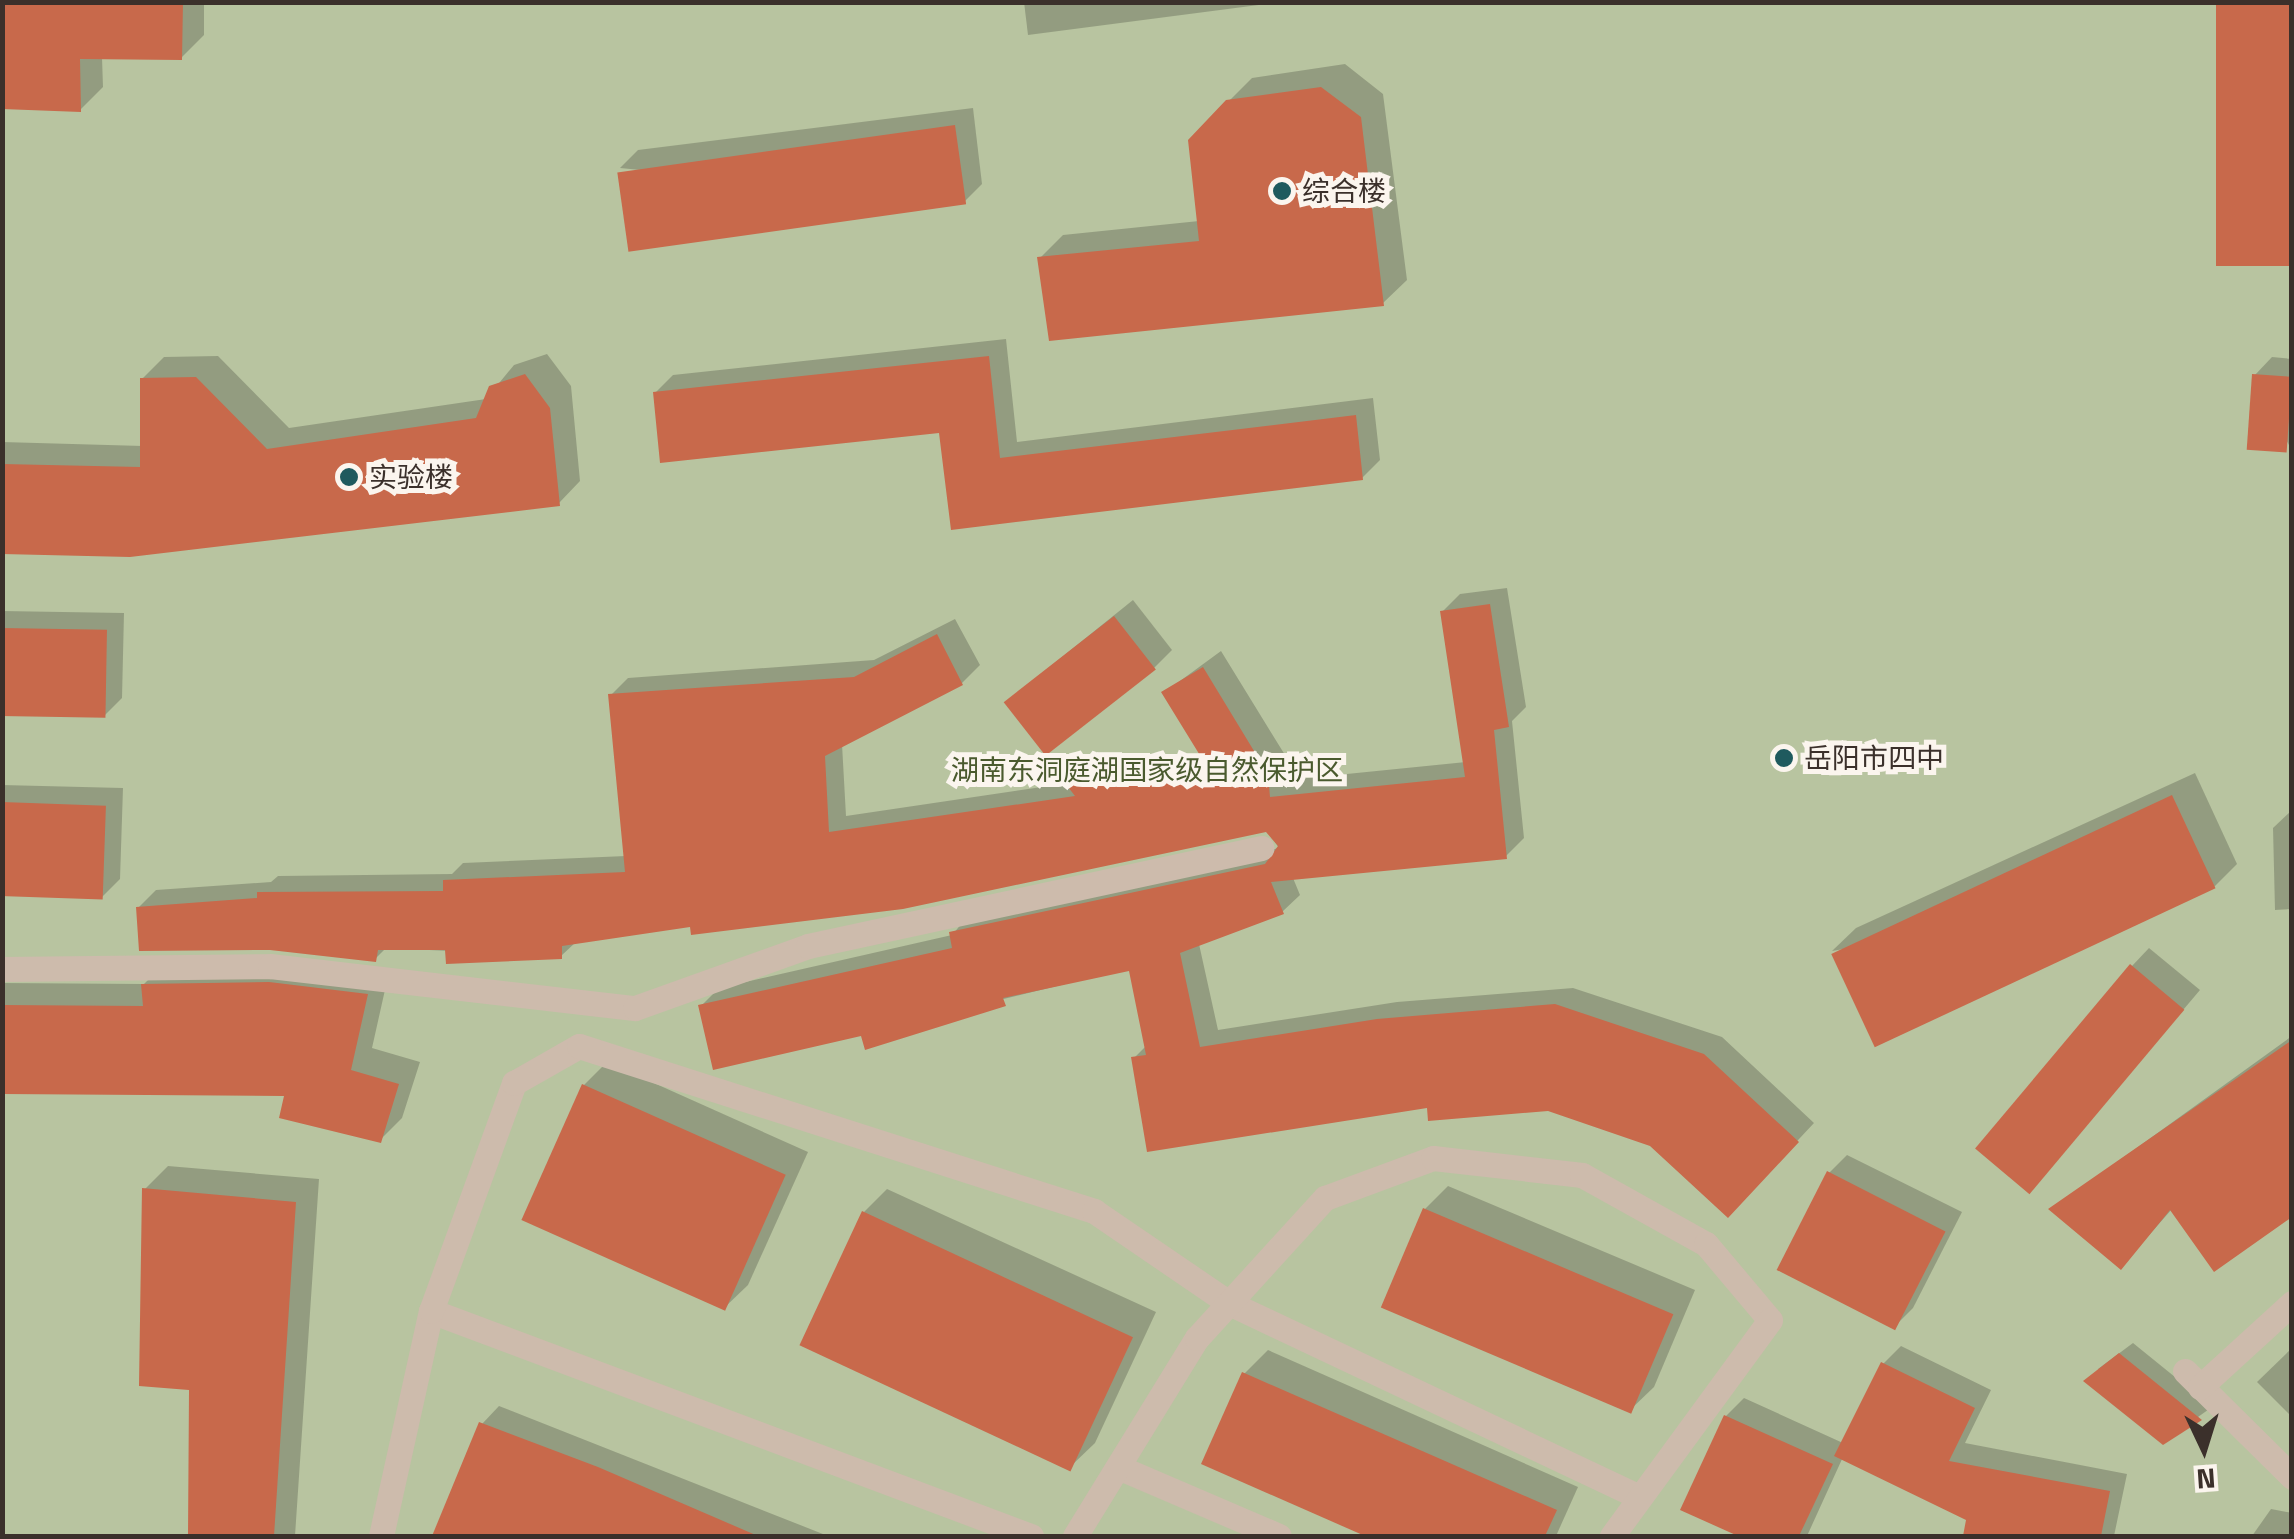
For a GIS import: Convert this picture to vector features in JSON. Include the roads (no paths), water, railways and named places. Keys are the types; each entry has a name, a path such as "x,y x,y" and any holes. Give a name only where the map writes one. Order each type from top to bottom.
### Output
{"street":[{"path":"2,969 270,966 635,1008 808,946 1262,848"},
{"path":"381,1536 430,1312 514,1083 579,1046 1094,1211 1230,1303 1640,1497"},
{"path":"1075,1536 1197,1338 1326,1198 1433,1158 1582,1175 1706,1244 1770,1320 1612,1536"},
{"path":"2292,1302 2193,1379 2292,1477"},
{"path":"430,1312 1031,1536"},
{"path":"1118,1467 1278,1536"}],"place":[{"name":"综合楼","path":"1282,191"},
{"name":"实验楼","path":"349,477"},
{"name":"岳阳市四中","path":"1784,758"}],"park label":[{"name":"湖南东洞庭湖国家级自然保护区","path":"1147,770"}]}
